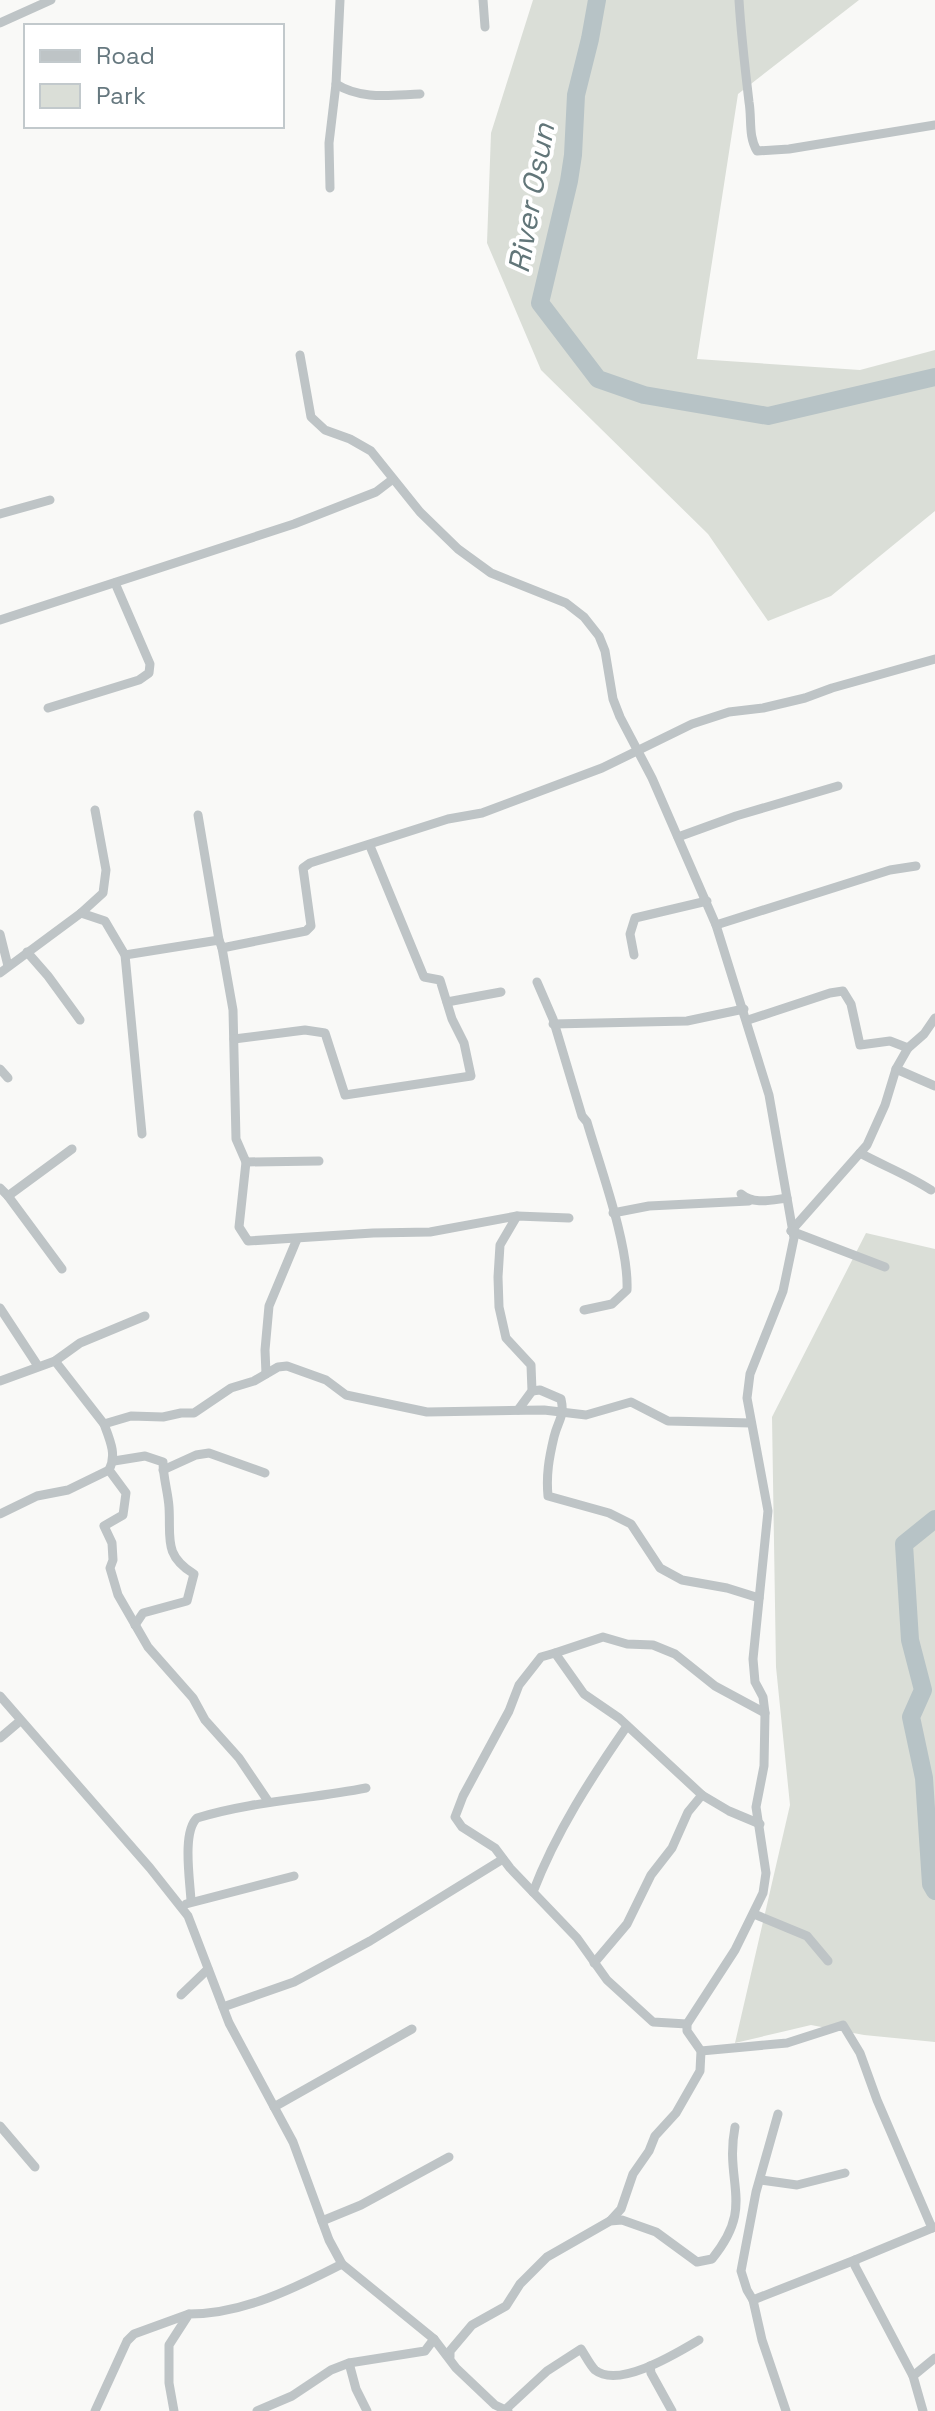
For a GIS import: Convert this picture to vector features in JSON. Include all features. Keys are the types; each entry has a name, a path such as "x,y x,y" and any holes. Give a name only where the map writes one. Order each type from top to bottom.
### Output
{"street":[{"path":"0,23 51,0"},
{"path":"330,188 329,143 336,84 340,0"},
{"path":"483,0 485,27"},
{"path":"739,0 751,142 757,151 789,149 935,125"},
{"path":"336,84 348,92 366,95 420,94"},
{"path":"300,355 311,417 325,430 371,451 420,512 458,549 491,573 566,603 584,617 599,636 605,651 613,699 707,901 748,1020 769,1095 794,1238 783,1291 750,1374 747,1398 768,1511 753,1659 755,1682 763,1697 765,1713 764,1766 756,1807 766,1873 763,1893 728,1961 687,2024 687,2031 701,2051 700,2071 676,2113 655,2136 633,2174 621,2209 610,2221 547,2257 520,2284 506,2306 472,2325 450,2351 450,2357"},
{"path":"0,620 342,507 376,492 393,479"},
{"path":"0,514 50,500"},
{"path":"48,708 139,680 149,673 150,664 115,583"},
{"path":"125,955 306,931 311,926 312,917 303,868 310,863 448,819 482,813 637,753 692,724 729,712 805,698 935,659"},
{"path":"678,837 838,786"},
{"path":"0,934 4,969 81,913 103,893 106,880 95,810"},
{"path":"198,815 233,1010 236,1139 246,1162 239,1227 248,1241 430,1232 517,1216 569,1218"},
{"path":"234,1039 305,1030 325,1033 345,1095 471,1076 464,1043 452,1019 440,980 424,977 370,846"},
{"path":"716,925 890,870 916,866"},
{"path":"634,955 630,934 635,918 707,901"},
{"path":"81,913 105,921 125,955 142,1134"},
{"path":"27,952 80,1020"},
{"path":"537,982 582,1116 587,1122 613,1213 627,1277 627,1290 612,1304 584,1310"},
{"path":"748,1020 843,991 851,1004 860,1045 890,1041 908,1048"},
{"path":"447,1002 501,992"},
{"path":"553,1024 687,1021 744,1009"},
{"path":"791,1231 867,1145 885,1105 896,1069 908,1048 924,1034 935,1018"},
{"path":"0,1069 8,1078"},
{"path":"896,1069 935,1086"},
{"path":"62,1269 4,1192 72,1149"},
{"path":"860,1153 931,1190"},
{"path":"246,1162 319,1161"},
{"path":"613,1213 649,1206 745,1197 787,1198"},
{"path":"517,1216 500,1245 499,1307 506,1338 531,1365 532,1391 518,1410"},
{"path":"791,1231 885,1267"},
{"path":"266,1374 269,1306 297,1239"},
{"path":"0,1308 38,1366"},
{"path":"0,1381 55,1361 80,1343 145,1316"},
{"path":"55,1361 104,1424 112,1445 111,1465 126,1493 123,1515 104,1526 112,1543 110,1568 118,1595 148,1647 193,1698 205,1720 239,1758 268,1801"},
{"path":"104,1424 131,1416 163,1417 194,1413 231,1388 254,1381 278,1367 296,1368 326,1380 346,1395 427,1412 518,1410 586,1415 631,1402 668,1421 751,1423"},
{"path":"532,1391 540,1390 561,1399 564,1412 549,1455 546,1475 548,1496 609,1513 631,1524 660,1568 682,1580 727,1588 759,1598"},
{"path":"163,1470 196,1455 209,1453 265,1473"},
{"path":"0,1514 37,1496 68,1490 111,1465 145,1456 163,1462 169,1505 168,1544 182,1567 194,1574 187,1601 143,1613 135,1625"},
{"path":"687,2024 653,2022 607,1980 577,1938 503,1859 480,1836 462,1827 455,1817 519,1685 541,1657 603,1637 627,1644 653,1645 675,1654 715,1686 765,1713"},
{"path":"555,1653 584,1694 627,1726 702,1795 760,1824"},
{"path":"0,1696 150,1868 186,1904"},
{"path":"0,1738 20,1721"},
{"path":"533,1892 545,1860 562,1829 593,1775 627,1726"},
{"path":"366,1788 268,1801 197,1818 191,1824 188,1844 186,1904 208,1969 223,2007 293,2142 322,2221 342,2264 434,2339 456,2368 495,2405 507,2410 547,2371 581,2349 595,2370 614,2377 662,2362 699,2340"},
{"path":"594,1963 627,1924 651,1875 672,1848 688,1812 702,1795"},
{"path":"223,2007 294,1982 370,1941 503,1859"},
{"path":"186,1904 294,1876"},
{"path":"754,1914 807,1936 828,1961"},
{"path":"181,1995 208,1969"},
{"path":"701,2051 787,2043 843,2025 860,2053 877,2100 934,2227 753,2300"},
{"path":"274,2107 412,2029"},
{"path":"778,2114 756,2192 741,2271 753,2300 762,2340 786,2411"},
{"path":"0,2126 35,2167"},
{"path":"610,2221 622,2220 656,2232 697,2262 712,2259 730,2234 738,2205 731,2155 735,2127"},
{"path":"322,2221 361,2205 449,2157"},
{"path":"761,2180 797,2185 845,2173"},
{"path":"855,2260 855,2266 913,2376 923,2411"},
{"path":"95,2411 127,2341 134,2334 189,2314 202,2314 272,2297 342,2264"},
{"path":"174,2411 169,2383 169,2345 189,2314"},
{"path":"425,2351 434,2339"},
{"path":"257,2411 292,2396 331,2370 349,2363 442,2348"},
{"path":"913,2376 935,2358"},
{"path":"349,2363 356,2389 367,2411"},
{"path":"650,2366 672,2411"}],"green space":[{"path":"533,0 859,0 738,94 697,359 860,370 935,350 935,511 831,596 768,621 708,534 541,370 487,243 491,133"},
{"path":"866,1233 935,1249 935,2042 864,2035 811,2025 735,2043 790,1805 776,1667 772,1417"}],"waterway":[{"name":"River Osun","path":"597,0 576,95 569,181 540,303 598,379 644,395 768,416 935,377"},
{"name":"River Osun","path":"935,1519 904,1544 910,1640 923,1690 911,1717 924,1778 931,1884 935,1891"}]}
